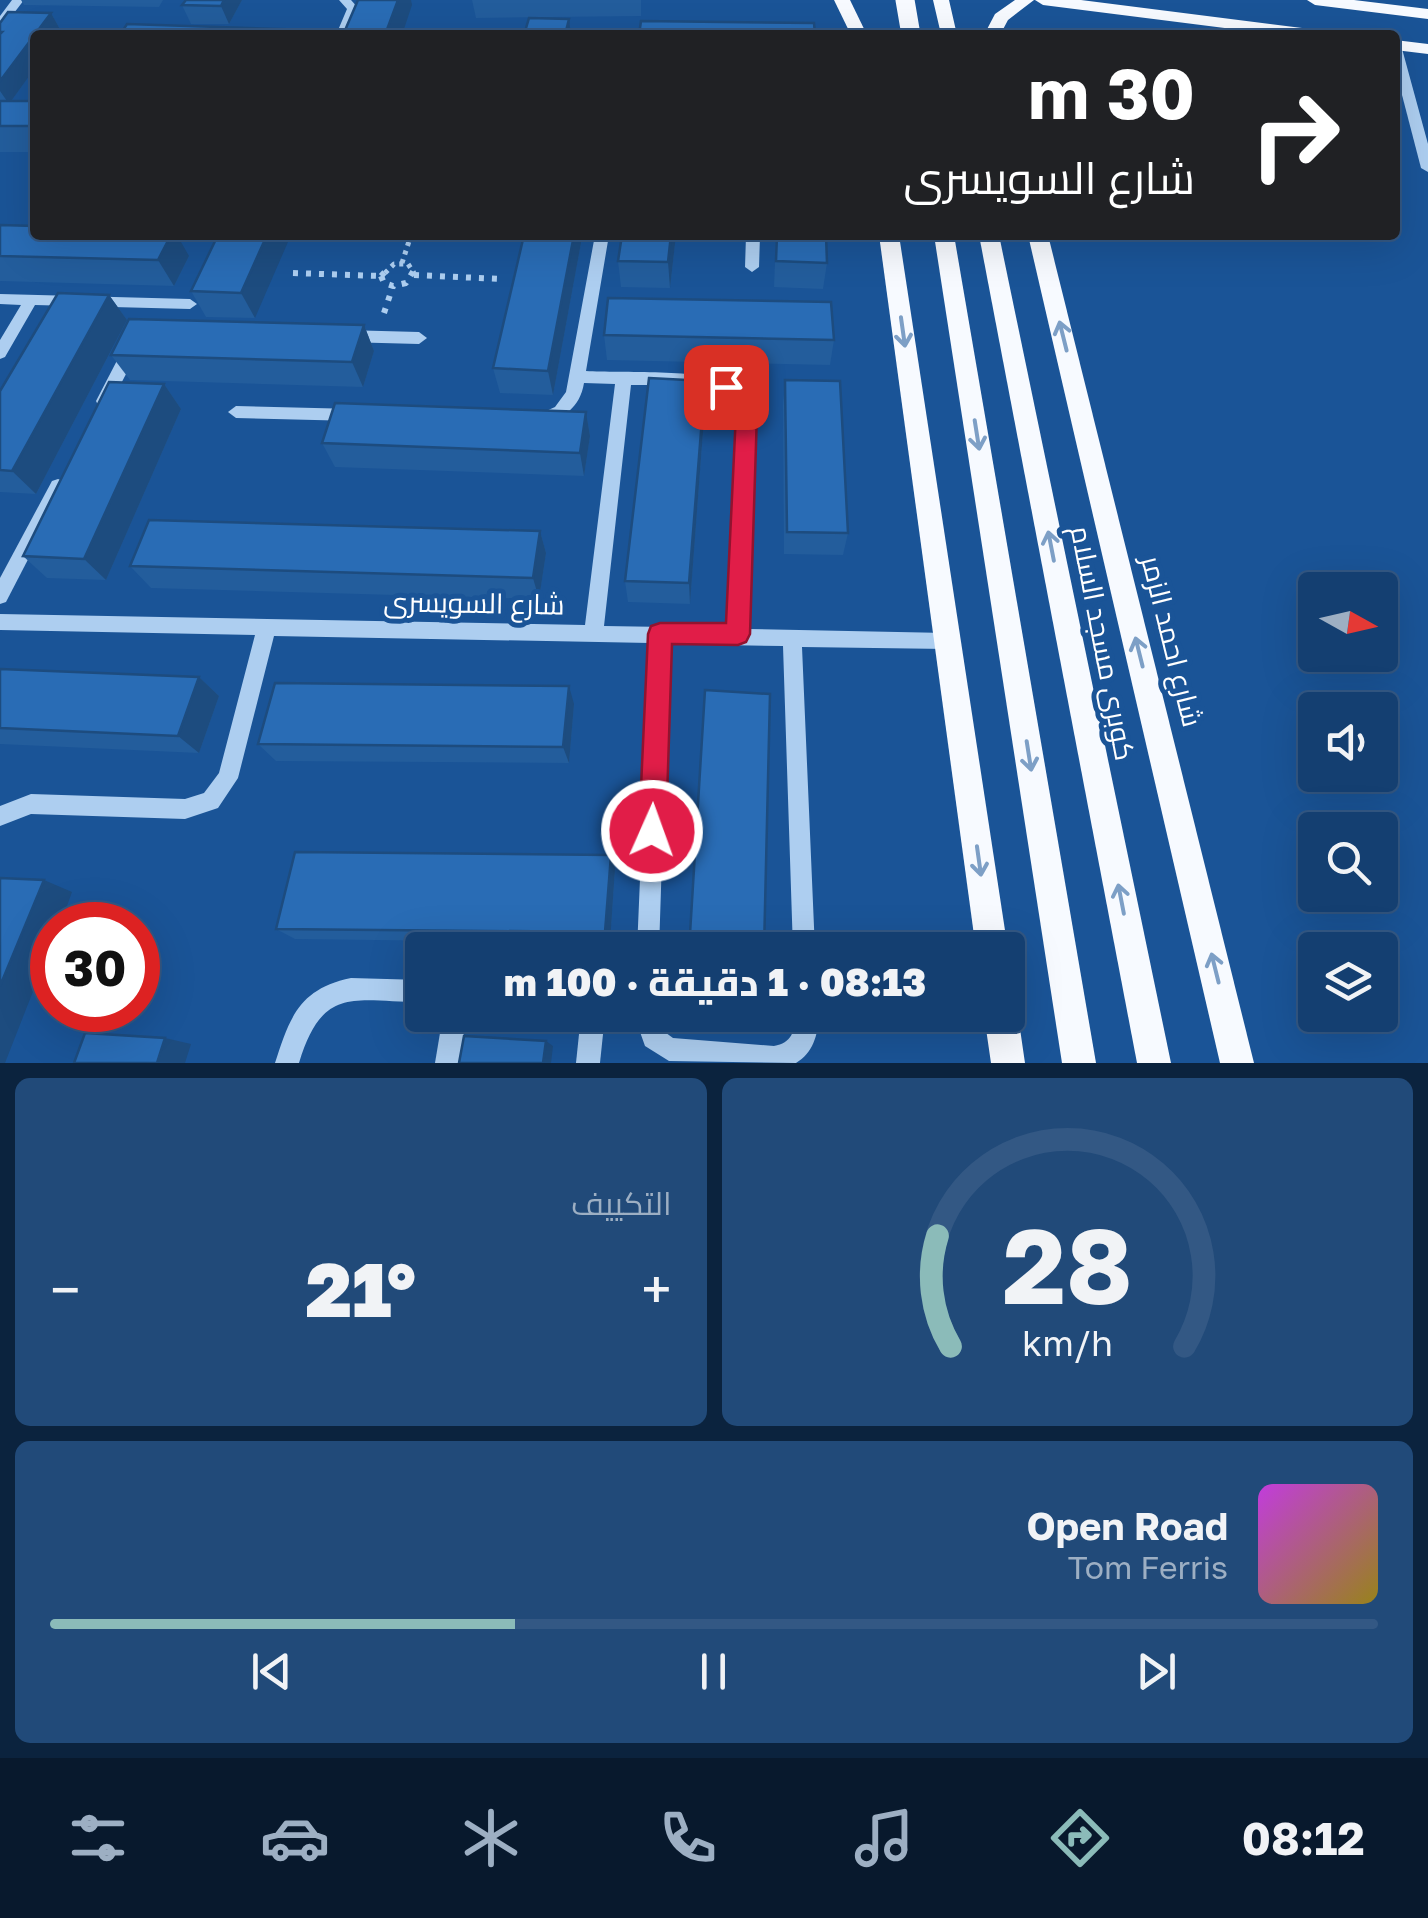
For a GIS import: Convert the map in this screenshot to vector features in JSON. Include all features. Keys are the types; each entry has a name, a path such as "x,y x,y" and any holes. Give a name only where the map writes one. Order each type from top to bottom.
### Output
{"main road":[{"path":"842,0 856,30"},
{"path":"905,0 910,30"},
{"path":"941,0 948,30"},
{"path":"994,30 1001,17 1026,0"},
{"path":"1043,0 1279,30"},
{"path":"1315,0 1428,14"},
{"path":"1400,46 1428,49"},
{"path":"890,240 989,932"},
{"path":"945,240 1079,1063"},
{"name":"كوبرى مسجد السلام","path":"990,240 1154,1063"},
{"name":"شارع احمد الزمر","path":"1039,240 1237,1063"},
{"path":"1003,1032 1008,1063"}],"street":[{"path":"0,24 18,0"},
{"path":"344,30 353,9 346,0"},
{"path":"1400,62 1428,168"},
{"path":"520,420 539,420 561,410 574,394 601,240"},
{"path":"752,267 753,240"},
{"path":"0,299 186,311 198,287"},
{"path":"0,353 31,300"},
{"path":"99,409 135,342 144,334"},
{"path":"316,336 418,338"},
{"path":"577,377 713,382 744,403 738,634"},
{"path":"594,632 624,379"},
{"path":"236,412 368,416"},
{"path":"0,596 63,477"},
{"name":"شارع السويسرى","path":"0,622 947,641"},
{"path":"0,816 31,804 185,809 211,801 228,778 267,627"},
{"path":"649,932 660,634"},
{"path":"792,636 803,932"},
{"path":"287,1063 296,1028 316,1002 328,994 343,990 405,991"},
{"path":"447,1063 452,1032"},
{"path":"588,1063 591,1032"},
{"path":"650,1032 652,1038 669,1050 774,1058 787,1057 797,1050 806,1032"}],"path":[{"path":"402,263 410,240"},
{"path":"380,276 388,266 402,263 412,267 414,276"},
{"path":"294,273 380,276"},
{"path":"380,276 384,283 394,286 406,284 414,276 501,279"}],"building":[{"path":"186,0 224,0 221,6 182,5"},
{"path":"358,0 398,0 387,30 345,30"},
{"path":"8,12 51,13 38,30 30,30 30,41 0,81 2,32 0,23"},
{"path":"529,18 569,19 566,30 525,30"},
{"path":"641,21 814,23 815,30 640,30"},
{"path":"127,24 308,30 123,30"},
{"path":"0,101 30,101 30,126 0,126"},
{"path":"0,225 30,226 30,240 168,240 158,260 0,256"},
{"path":"216,240 265,240 241,293 191,291"},
{"path":"523,240 573,240 548,371 493,368"},
{"path":"621,240 670,240 668,262 618,261"},
{"path":"777,240 826,240 827,263 776,261"},
{"path":"58,293 109,295 12,471 0,470 0,391"},
{"path":"608,298 831,302 834,340 604,335"},
{"path":"129,319 364,325 352,362 111,355"},
{"path":"649,378 705,381 689,583 625,581"},
{"path":"785,380 840,381 848,533 787,532"},
{"path":"109,382 164,384 84,559 23,556"},
{"path":"335,403 586,412 580,453 322,443"},
{"path":"149,520 540,531 533,578 130,566"},
{"path":"0,669 199,677 178,736 0,728"},
{"path":"275,683 569,686 563,747 258,744"},
{"path":"705,690 770,694 764,932 690,932"},
{"path":"295,852 611,855 605,932 276,929"},
{"path":"0,878 44,880 35,902 30,902 30,914 0,986"},
{"path":"85,1033 165,1038 157,1063 74,1063"},
{"path":"464,1036 546,1041 543,1063 459,1063"}],"route":[{"path":"652,831 660,634 738,634 746,413 744,403 726,387"}]}
